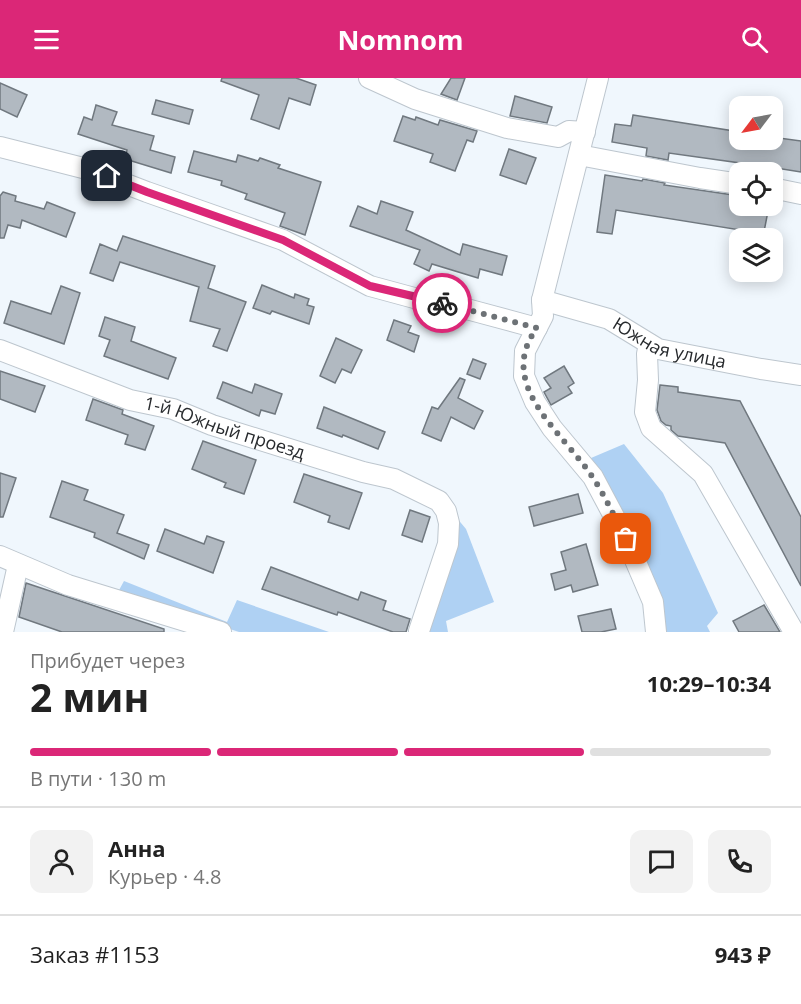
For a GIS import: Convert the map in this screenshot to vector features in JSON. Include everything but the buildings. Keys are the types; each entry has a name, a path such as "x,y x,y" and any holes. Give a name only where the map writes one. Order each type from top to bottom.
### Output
{"street":[{"path":"369,78 415,99 507,128 558,137 569,131 585,132"},
{"path":"598,78 542,300 543,316 525,351 524,376 535,402 552,428 593,477 626,539 653,602 656,632"},
{"path":"0,147 87,169 283,240 370,286 537,328"},
{"path":"579,155 729,182"},
{"path":"783,190 801,194"},
{"name":"Южная улица","path":"542,300 609,319 658,349 801,375"},
{"path":"649,344 645,412 651,428 703,474 794,632"},
{"name":"1-й Южный проезд","path":"0,350 130,400 173,409 212,425 363,472 394,478 440,501 449,523 448,544 419,631"},
{"path":"0,556 68,585 220,632"},
{"path":"7,628 18,565"}],"shaded area":[{"path":"624,444 663,493 718,613 707,626 710,632 664,632 633,537 591,458"},
{"path":"451,511 466,529 494,602 446,621 448,632 415,632"},
{"path":"124,581 227,622 237,600 329,632 239,632 118,592"}],"way so far":[{"path":"442,303 522,326 537,328 525,351 524,376 535,402 552,428 593,477 626,539"}],"route":[{"path":"107,176 283,240 370,286 429,302 442,303"}]}
